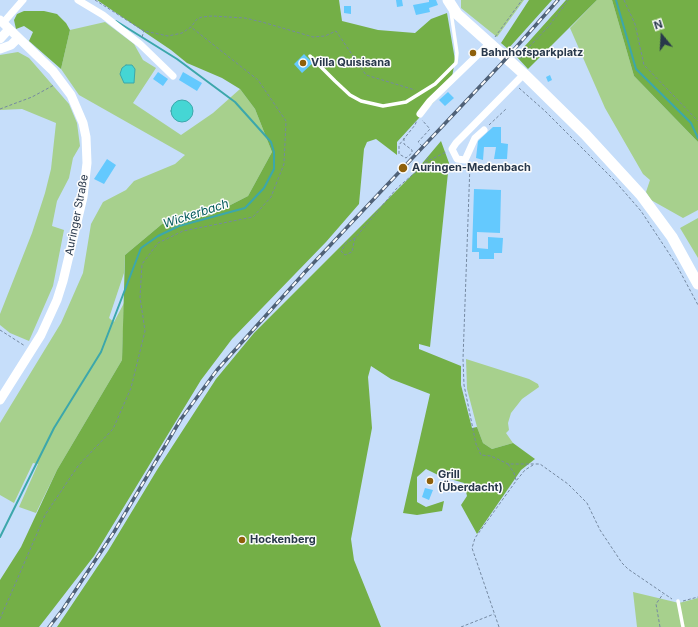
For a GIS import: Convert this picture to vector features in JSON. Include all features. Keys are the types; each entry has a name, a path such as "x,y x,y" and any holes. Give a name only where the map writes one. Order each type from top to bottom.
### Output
{"main road":[{"path":"449,3 467,25 508,59 585,134 641,195 672,237 698,284"}],"street":[{"path":"0,39 4,24 23,0"},
{"path":"78,0 103,15 140,44 173,76"},
{"name":"Auringer Straße","path":"0,400 32,351 50,316 63,281 83,197 87,163 87,143 83,124 75,102 61,81 4,24"},
{"path":"0,49 11,45 18,38"},
{"path":"420,114 430,101 490,43"},
{"path":"484,130 475,138 468,160 457,159 452,150 524,74"}],"lane":[{"path":"310,56 350,95 372,105 395,105 406,102 435,84 456,63 457,53 449,3"},
{"path":"678,601 683,627"}],"path":[{"path":"95,0 144,31 168,36 182,33 191,27 197,19 212,16 245,18 313,37 325,36 336,32 366,75 375,79 424,92"},
{"path":"490,43 522,0"},
{"path":"508,59 520,58 526,54 529,47 549,26 568,0"},
{"path":"624,0 635,24 644,65 698,121"},
{"path":"0,619 45,515 78,466 113,429 131,388 145,332 140,297 142,264 158,243 183,231 253,217 271,197 284,164 286,121 258,80 191,27"},
{"path":"0,109 32,97 61,81"},
{"path":"513,84 545,111 614,180 641,211 676,264 698,305"},
{"path":"484,130 506,109"},
{"path":"404,138 404,144 412,150 412,153 406,158 402,157 398,149 399,145 404,138 415,125 420,114"},
{"path":"420,114 424,123 430,129 418,142 422,146"},
{"path":"355,238 352,252 345,255 341,251 346,243 355,238 397,188 423,165 452,150"},
{"path":"423,165 429,156"},
{"path":"468,160 464,385 476,444 481,455 491,456 508,464 546,467 582,497 613,550 628,569 663,594 678,601 698,596"},
{"path":"0,330 32,351"},
{"path":"508,464 514,473 516,481"},
{"path":"499,627 472,548 476,538 516,481 525,470 535,465"},
{"path":"660,627 656,604 663,594"},
{"path":"461,627 494,614"}],"shaded area":[{"path":"97,0 339,0 342,21 378,30 415,33 431,19 447,13 455,60 451,83 397,142 397,155 376,139 367,142 364,149 359,204 326,242 232,339 201,380 94,556 39,627 0,627 0,580 21,547 57,470 122,360 125,255 162,224 211,215 248,196 272,152 255,109 240,89 222,78 187,63 171,50"},
{"path":"461,0 524,0 497,37 461,8"},
{"path":"529,0 552,0 508,49 501,43"},
{"path":"566,0 597,0 528,69 516,56"},
{"path":"597,0 612,0 634,76 698,142 698,210 683,218 651,200 646,192 650,180 643,174 605,108 570,28"},
{"path":"612,0 698,0 698,142 634,76"},
{"path":"24,11 44,11 57,14 66,23 70,30 61,69 29,41 33,32 24,26 16,29 14,20 17,14"},
{"path":"105,22 134,44 143,60 156,68 133,103 181,135 213,113 240,89 255,109 272,152 248,196 211,215 162,224 125,255 124,273 109,318 114,322 124,303 122,360 57,470 36,513 19,507 38,464 33,463 14,503 0,495 0,423 61,323 83,273 91,224 103,202 126,190 134,181 175,164 185,155 79,95 61,69 70,30"},
{"path":"18,52 29,58 69,104 77,123 80,146 73,158 69,178 57,201 52,226 64,230 53,286 29,341 10,333 0,325 0,314 32,233 45,193 51,169 56,123 22,109 0,110 0,55"},
{"path":"126,65 132,65 135,69 134,83 124,83 120,74 122,68"},
{"path":"182,100 190,103 193,111 190,119 182,122 174,119 171,111 174,103"},
{"path":"441,141 449,163 430,347 419,344 419,349 461,366 461,385 472,428 477,427 483,443 492,449 513,443 535,459 521,470 477,534 461,505 467,496 464,483 440,476 426,469 417,477 417,502 426,507 444,501 442,511 417,515 403,513 430,394 391,379 371,366 368,377 372,428 351,539 354,560 381,627 57,627 108,551 157,470 216,379 254,333 414,173"},
{"path":"698,218 698,258 680,228"},
{"path":"466,359 529,379 538,384 539,387 522,399 511,413 508,423 509,430 506,433 513,443 492,449 483,443 477,427 467,389"},
{"path":"633,592 679,603 698,598 698,627 637,627"}],"building":[{"path":"396,0 402,0 403,6 397,7"},
{"path":"429,0 436,0 438,5 429,8 430,12 416,15 413,5 429,2"},
{"path":"344,6 351,6 351,14 344,13"},
{"name":"Villa Quisisana","path":"304,54 313,63 302,73 294,64"},
{"path":"158,72 168,79 163,86 153,79"},
{"path":"183,72 202,83 197,91 179,80"},
{"path":"550,75 552,80 548,82 546,77"},
{"path":"448,92 454,98 445,106 439,100"},
{"path":"493,127 501,127 501,143 508,144 507,159 494,159 496,147 484,147 483,160 476,158 478,141"},
{"path":"107,159 116,165 104,184 94,179"},
{"path":"474,189 501,190 500,233 477,232 477,248 488,249 488,237 503,238 502,253 494,253 494,259 479,259 479,252 472,252"},
{"name":"Grill (Überdacht)","path":"429,478 432,479 431,483 428,482"},
{"path":"425,488 433,490 429,500 422,497"}],"waterway":[{"path":"616,0 636,69 691,123 698,138"},
{"name":"Wickerbach","path":"0,537 54,428 101,352 141,248 158,236 179,226 245,208 264,188 274,169 274,152 271,142 235,102 177,59 116,21"}],"railway":[{"path":"49,627 63,609 114,532 181,419 217,370 305,272 502,63 558,0"}],"place":[{"name":"Bahnhofsparkplatz","path":"473,53"},
{"name":"Villa Quisisana","path":"303,63"},
{"name":"Auringen-Medenbach","path":"403,168"},
{"name":"Grill (Überdacht)","path":"430,481"},
{"name":"Hockenberg","path":"242,540"}]}
